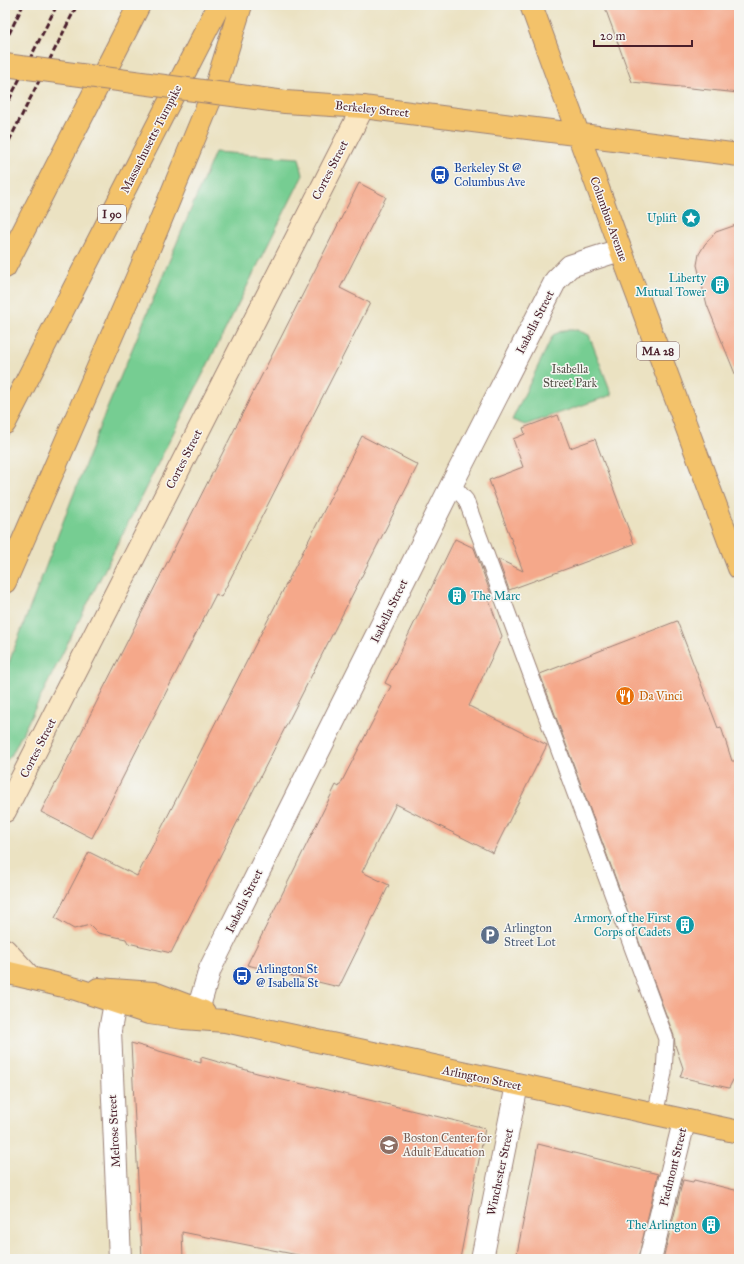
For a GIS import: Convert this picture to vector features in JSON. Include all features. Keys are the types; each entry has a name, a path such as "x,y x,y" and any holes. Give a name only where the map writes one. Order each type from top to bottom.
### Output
{"main road":[{"path":"5,267 139,5"},
{"name":"Massachusetts Turnpike","path":"5,423 219,5"},
{"path":"5,582 139,273 217,83 240,5"},
{"name":"Columbus Avenue","path":"531,5 579,133 620,250 739,568"},
{"name":"Berkeley Street","path":"5,65 285,102 363,107 579,133 739,155"},
{"name":"Arlington Street","path":"5,972 76,988 115,1003 149,1013 183,1018 225,1021 684,1122 739,1132"},
{"name":"Arlington Street","path":"76,988 112,989 154,994 225,1021"}],"street":[{"name":"Cortes Street","path":"5,811 363,107"},
{"name":"Isabella Street","path":"198,1010 210,969 452,484 556,280 570,266 620,250"},
{"path":"5,950 31,978"},
{"name":"Melrose Street","path":"115,1003 110,1030 120,1259"},
{"name":"Winchester Street","path":"482,1259 517,1085"},
{"name":"Piedmont Street","path":"650,1259 684,1122"}],"lane":[{"path":"452,484 466,500 666,1039 664,1073 655,1115"}],"green space":[{"path":"215,152 299,158 303,175 11,756 5,762 6,670 101,423"},
{"name":"Isabella Street Park","path":"564,330 577,330 589,335 612,395 525,425 512,420 553,335"}],"building":[{"path":"604,5 739,5 739,93 632,82"},
{"path":"359,183 386,197 340,288 370,303 221,597 216,594 92,838 41,812"},
{"name":"Liberty Mutual Tower","path":"739,224 738,381 707,305 697,265 699,254 705,244 716,232"},
{"path":"558,415 570,448 595,439 634,544 509,590 498,559 523,571 489,480 523,467 513,439 525,434 523,428"},
{"path":"362,436 418,465 171,953 128,943 126,939 98,933 90,925 74,929 55,918 89,852 137,876"},
{"path":"455,539 474,548 492,597 488,598 502,636 469,706 547,745 493,853 396,804 362,872 389,885 339,987 247,965 336,785 339,787 391,686 385,683"},
{"name":"Armory of the First Corps of Cadets","path":"677,621 718,728 721,727 732,761 739,761 739,1068 729,1088 680,1077 683,1068 675,1045 674,1036 540,674"},
{"path":"131,1043 201,1063 201,1057 257,1073 485,1128 460,1259 318,1259 182,1232 183,1259 142,1259"},
{"path":"538,1144 658,1174 638,1259 516,1259"},
{"name":"The Arlington","path":"683,1180 693,1182 694,1180 739,1191 739,1259 663,1259"}],"railway":[{"path":"5,42 23,5"},
{"path":"5,108 57,5"},
{"path":"5,149 77,5"}],"place":[{"name":"Berkeley St @ Columbus Ave","path":"440,175"},
{"name":"Uplift","path":"691,218"},
{"name":"Liberty Mutual Tower","path":"720,285"},
{"name":"The Marc","path":"457,596"},
{"name":"Da Vinci","path":"625,696"},
{"name":"Armory of the First Corps of Cadets","path":"685,925"},
{"name":"Arlington Street Lot","path":"490,935"},
{"name":"Arlington St @ Isabella St","path":"242,976"},
{"name":"Boston Center for Adult Education","path":"389,1145"},
{"name":"The Arlington","path":"711,1225"}]}
